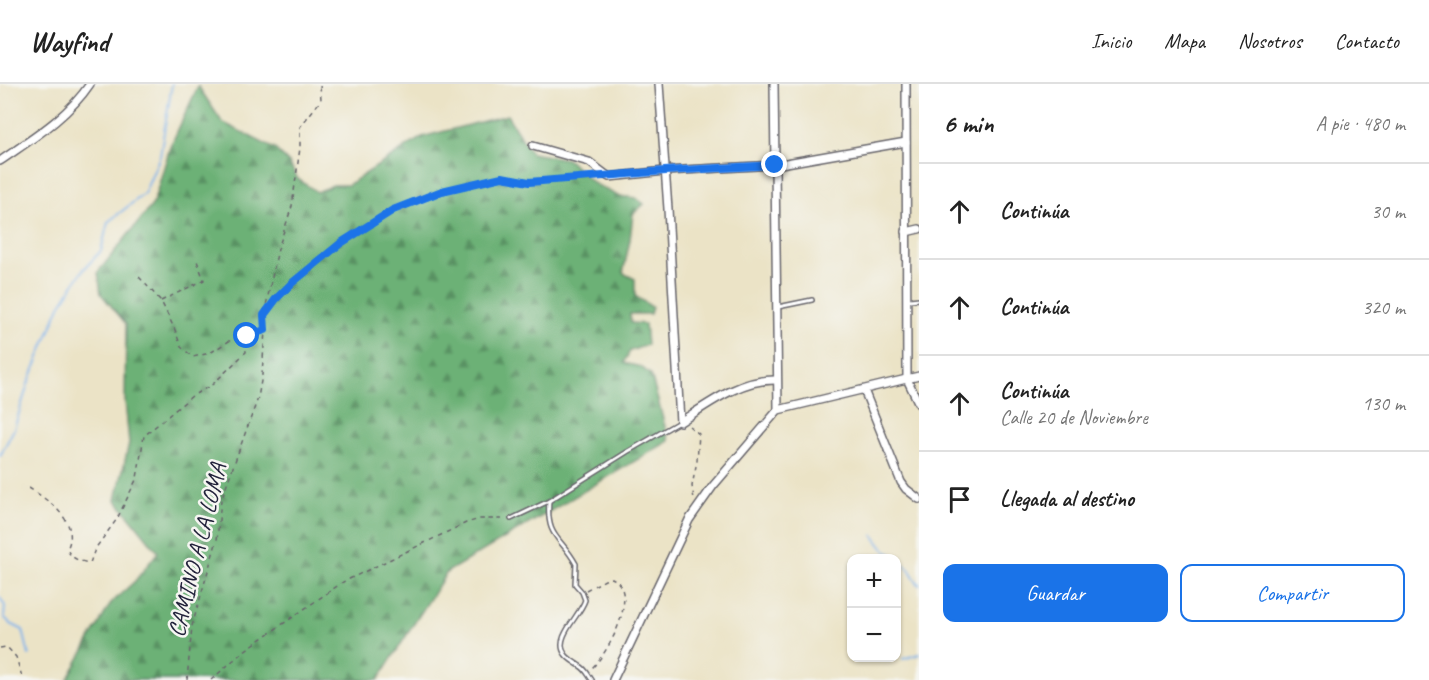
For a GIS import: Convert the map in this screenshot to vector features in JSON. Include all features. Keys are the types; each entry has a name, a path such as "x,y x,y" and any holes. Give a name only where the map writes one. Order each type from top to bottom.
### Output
{"street":[{"path":"0,161 62,117 90,84"},
{"path":"659,84 680,422 739,387 759,380 777,380"},
{"path":"774,84 777,410"},
{"path":"906,84 907,379 919,404"},
{"path":"533,146 589,162 609,177 665,171 775,165 906,142"},
{"path":"906,232 919,230"},
{"path":"613,680 699,504 777,410 919,376"},
{"path":"864,390 901,482 919,499"}],"lane":[{"path":"905,301 919,299"},
{"path":"777,307 812,300"},
{"path":"511,519 549,501 680,422"},
{"path":"549,501 550,527 555,537 574,560 575,584 585,600 562,643 566,655 592,680"}],"path":[{"name":"CAMINO A LA LOMA","path":"187,680 192,626 217,540 221,500 258,398 262,375 264,315 278,249 292,206 300,148 300,127 321,100 320,84"},
{"path":"264,315 292,283 341,243 393,210 416,200 442,191 502,177 529,182 575,177 609,177"},
{"path":"161,302 204,280 197,261"},
{"path":"139,277 161,302 180,347 193,357 210,352 229,341 265,330"},
{"path":"29,488 55,506 68,525 71,542 67,549 70,556 90,563 95,549 117,519 137,478 144,436 192,396 213,384 246,352 244,338"},
{"path":"680,422 699,434 698,461 692,486 693,499 699,504"},
{"path":"211,680 244,651 343,582 466,523 480,519 511,519"},
{"path":"582,592 612,578 618,581 625,596 620,621 610,642 598,663 587,673"},
{"path":"0,648 7,647 16,657 23,680"}],"green space":[{"path":"198,86 222,122 275,149 289,163 298,179 317,192 333,185 348,185 422,137 507,115 531,153 567,159 593,183 618,196 636,198 644,204 633,214 623,273 635,279 635,296 652,307 650,314 630,314 631,323 645,324 647,345 630,351 624,363 641,367 651,375 669,441 447,572 378,680 67,680 111,603 135,581 158,552 116,500 129,443 125,401 126,324 101,294 98,272 153,204 170,147"}],"waterway":[{"path":"0,456 14,429 28,384 60,306 83,270 101,251 108,222 144,194 160,156 172,84"},
{"path":"873,535 891,554"},
{"path":"901,563 909,569 919,585"},
{"path":"0,598 5,606 4,617 11,624 23,630 29,655"},
{"path":"903,659 919,654"}],"route":[{"path":"247,336 265,330 264,315 276,299 341,243 393,210 442,191 502,177 529,182 575,177 609,177 665,171 775,165"}]}
